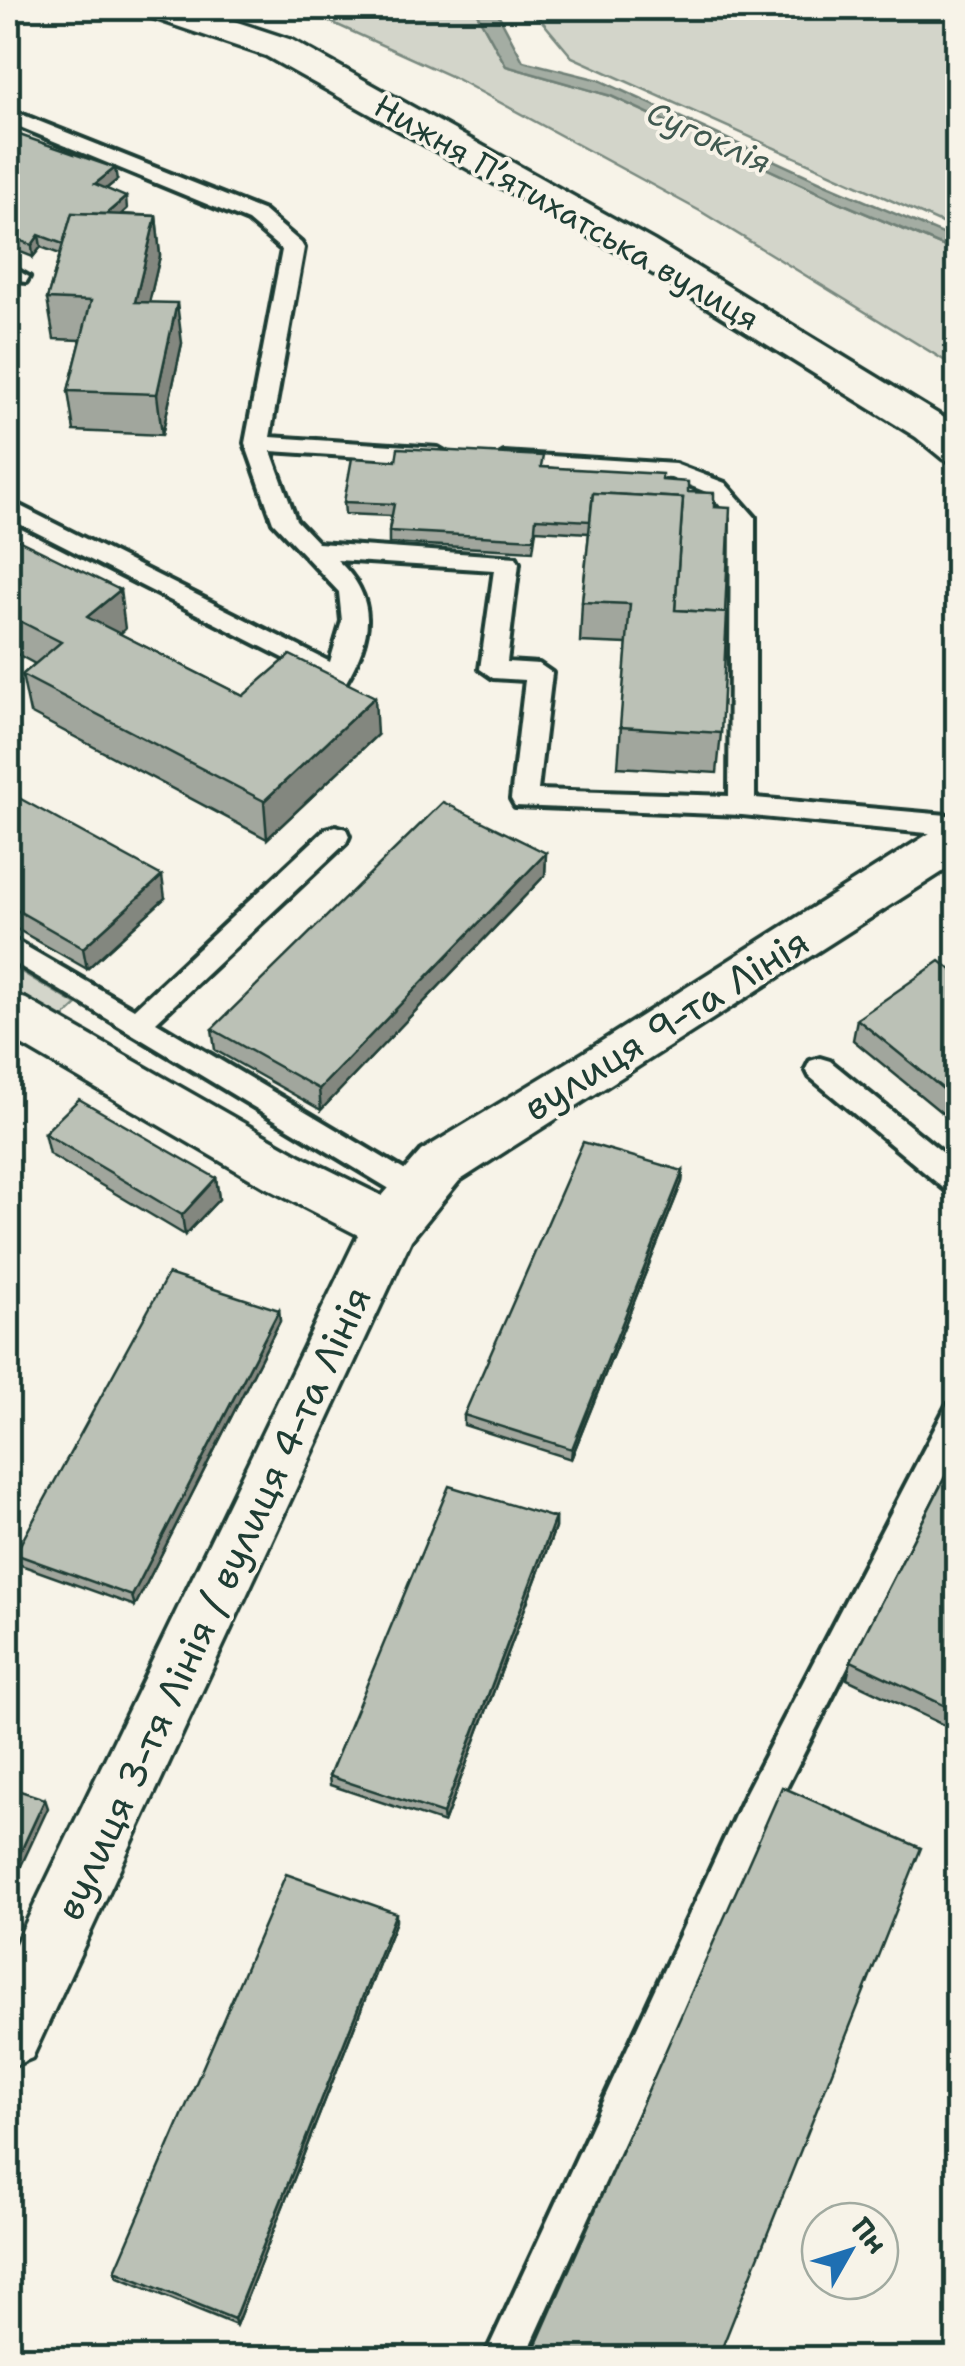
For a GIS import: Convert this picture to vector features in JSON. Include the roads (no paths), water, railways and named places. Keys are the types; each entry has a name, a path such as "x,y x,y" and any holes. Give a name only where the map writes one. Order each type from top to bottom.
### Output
{"street":[{"name":"Нижня Пʼятихатська вулиця","path":"160,8 296,58 640,249 931,428 958,450"},
{"name":"вулиця 9-та Лінія","path":"404,1210 440,1166 602,1068 958,838"},
{"path":"8,1012 282,1171 404,1210"},
{"name":"вулиця 3-тя Лінія / вулиця 4-та Лінія","path":"8,2034 404,1210"}],"lane":[{"path":"8,115 256,216 293,248 257,443 287,526 350,584 357,620 337,676 8,510"},
{"path":"257,443 675,471 717,488 743,517 742,806"},
{"path":"317,551 507,564 493,669 539,672 524,800 742,806 958,826"},
{"path":"138,1022 336,836"},
{"path":"8,946 138,1022 404,1210"},
{"path":"820,1069 958,1182"},
{"path":"504,2358 759,1804 958,1415"}],"water":[{"name":"Сугоклія","path":"474,8 495,8 523,61 599,80 957,240 957,252 611,96 506,66"}]}
